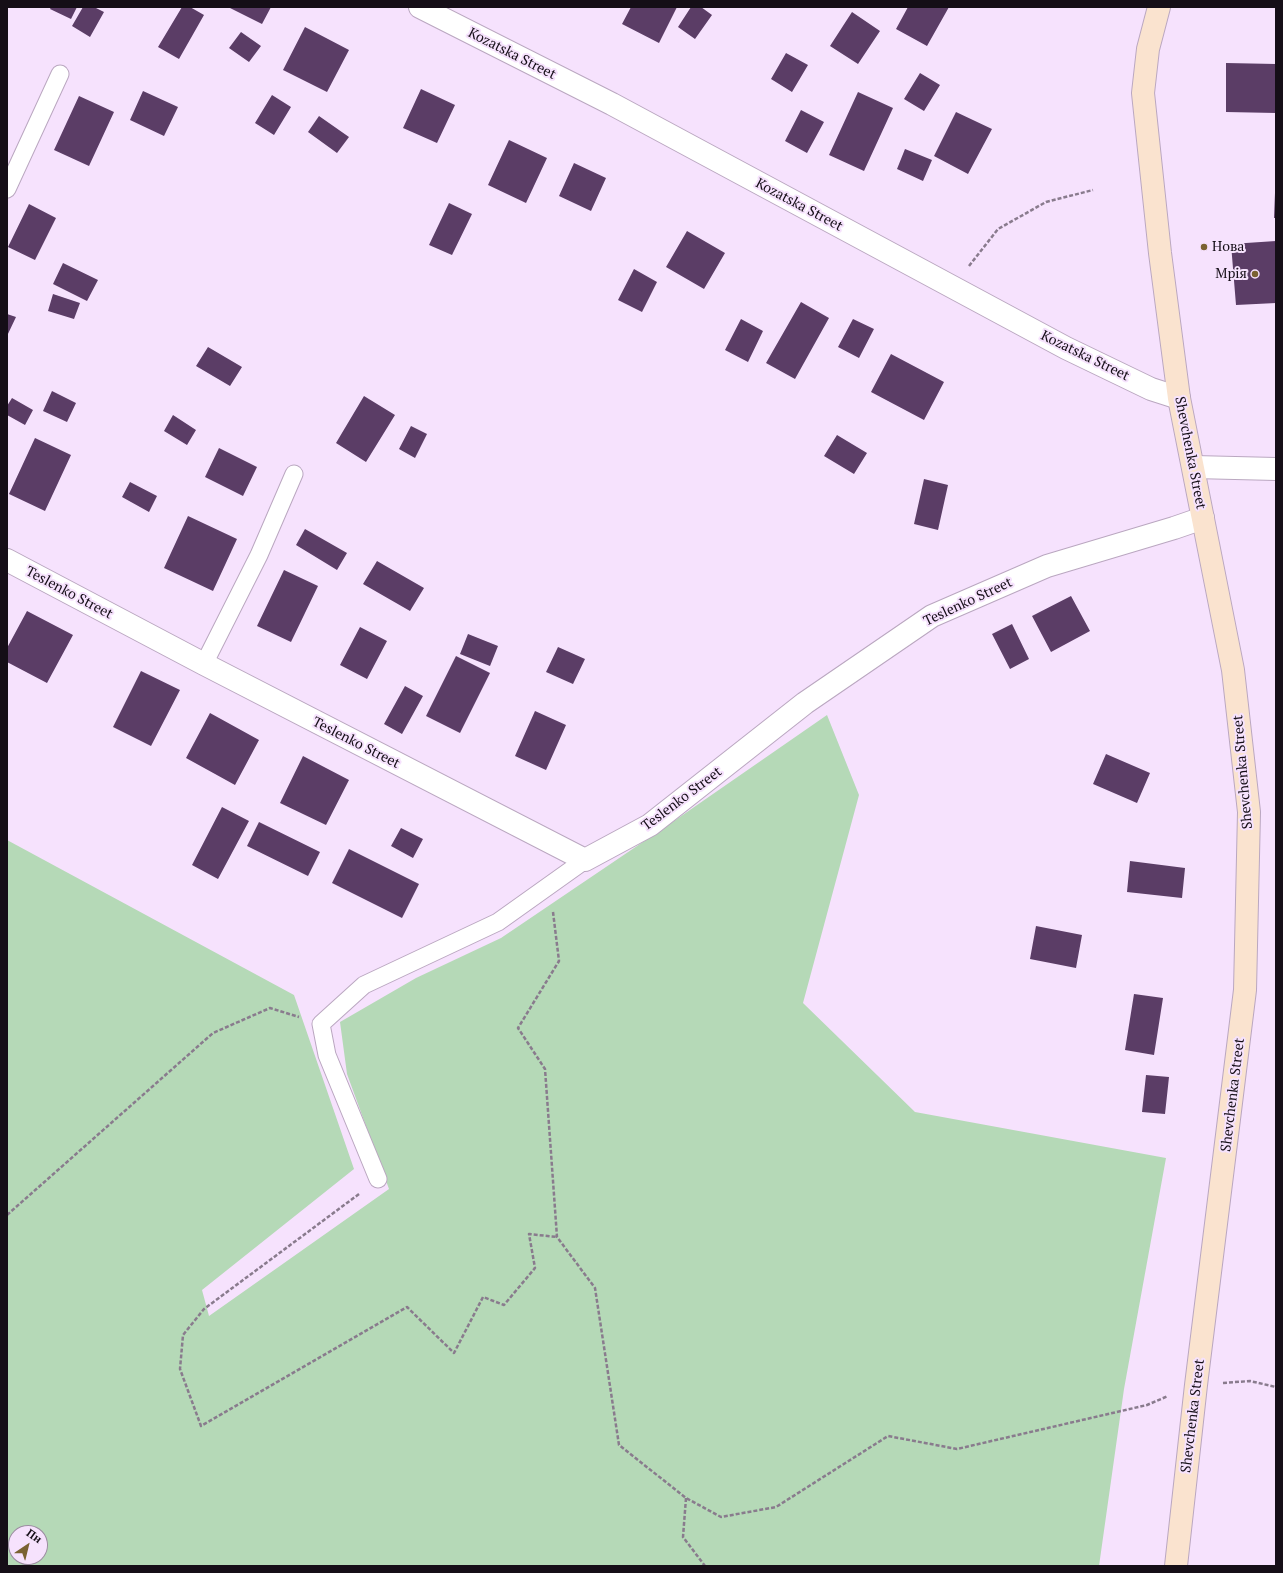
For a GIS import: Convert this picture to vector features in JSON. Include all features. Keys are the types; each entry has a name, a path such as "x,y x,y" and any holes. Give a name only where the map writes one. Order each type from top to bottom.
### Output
{"street":[{"name":"Kozatska Street","path":"420,7 612,104 958,291 1080,355 1151,389 1179,398"},
{"name":"Shevchenka Street","path":"1159,7 1148,49 1143,93 1160,253 1179,398 1194,467 1202,518 1233,670 1249,812 1245,990 1196,1385 1176,1566"},
{"path":"1194,467 1276,469"},
{"name":"Teslenko Street","path":"7,560 204,664 585,860 650,825 805,703 932,616 1047,566 1174,528 1202,518"}],"lane":[{"path":"7,189 60,74"},
{"path":"204,664 259,555 294,474"},
{"path":"378,1179 327,1055 321,1024 364,985 498,922 585,860"}],"path":[{"path":"958,291 967,268 998,229 1046,202 1092,190"},
{"path":"550,886 559,961 518,1028 545,1069 557,1237 595,1288 619,1445 686,1498 721,1516 776,1507 888,1436 957,1449 1147,1405 1196,1385 1250,1381 1276,1387"},
{"path":"7,1215 213,1033 270,1008 321,1024"},
{"path":"378,1179 204,1309 183,1335 180,1369 201,1426 407,1307 454,1353 483,1297 504,1305 535,1268 529,1234 557,1237"},
{"path":"686,1498 683,1537 705,1566"}],"green space":[{"path":"827,715 859,795 803,1003 915,1112 1166,1158 1124,1389 1099,1566 7,1566 7,840 294,995 354,1169 202,1290 209,1316 389,1189 347,1074 340,1022 416,978 501,938"}],"building":[{"path":"51,7 77,7 71,19 50,9"},
{"path":"83,7 94,7 104,12 90,37 72,26"},
{"path":"182,7 190,7 204,15 179,59 158,47"},
{"path":"228,7 271,7 262,24"},
{"path":"631,7 677,7 659,43 622,24"},
{"path":"691,7 701,7 712,15 695,39 678,27"},
{"path":"908,7 949,7 927,46 896,29"},
{"path":"852,12 880,31 858,64 830,46"},
{"path":"305,27 349,50 327,92 283,70"},
{"path":"241,32 261,46 249,62 229,48"},
{"path":"786,53 808,65 792,92 771,79"},
{"path":"1226,63 1276,64 1276,113 1226,112"},
{"path":"920,73 940,85 924,111 904,99"},
{"path":"421,89 455,105 437,143 403,128"},
{"path":"143,91 178,107 164,136 130,120"},
{"path":"858,92 893,108 864,171 829,155"},
{"path":"272,95 291,107 274,135 255,123"},
{"path":"79,96 114,112 89,166 54,150"},
{"path":"801,110 824,122 807,153 785,141"},
{"path":"956,112 992,129 968,174 934,156"},
{"path":"319,116 349,137 337,153 308,132"},
{"path":"509,140 547,158 526,203 488,185"},
{"path":"905,149 932,160 923,181 897,169"},
{"path":"574,163 606,178 591,211 559,196"},
{"path":"1275,193 1276,218 1274,218"},
{"path":"449,203 472,214 452,255 429,245"},
{"path":"29,204 56,218 35,260 8,247"},
{"path":"687,231 725,253 704,289 666,267"},
{"name":"Мрія","path":"1276,241 1276,303 1236,305 1231,244"},
{"path":"63,263 98,280 87,301 53,284"},
{"path":"634,269 657,282 642,312 618,300"},
{"path":"53,294 80,303 74,319 48,311"},
{"path":"801,302 829,318 795,379 766,363"},
{"path":"7,314 16,317 7,336"},
{"path":"741,319 763,331 748,362 725,350"},
{"path":"853,319 874,329 859,358 838,347"},
{"path":"208,347 242,367 230,386 196,366"},
{"path":"891,354 944,382 924,420 871,392"},
{"path":"52,391 76,403 67,422 43,411"},
{"path":"364,396 395,415 366,462 336,443"},
{"path":"12,398 33,410 25,425 7,415 7,406"},
{"path":"173,415 196,430 187,445 164,431"},
{"path":"411,426 427,434 415,458 399,449"},
{"path":"837,435 867,453 854,474 824,456"},
{"path":"35,438 71,455 45,511 9,494"},
{"path":"219,448 257,467 243,496 205,477"},
{"path":"924,479 948,485 938,530 914,524"},
{"path":"130,482 157,496 149,512 122,497"},
{"path":"188,516 237,539 213,591 164,568"},
{"path":"305,529 347,553 337,570 296,545"},
{"path":"377,561 424,588 410,611 363,584"},
{"path":"284,570 318,586 291,642 257,626"},
{"path":"1071,596 1090,631 1051,652 1032,616"},
{"path":"27,611 73,635 47,683 7,662 7,648"},
{"path":"1012,624 1029,659 1010,669 992,634"},
{"path":"360,627 387,641 367,679 340,665"},
{"path":"468,634 498,646 490,666 460,654"},
{"path":"558,647 585,659 573,684 546,672"},
{"path":"456,656 490,673 460,733 426,716"},
{"path":"141,671 180,690 151,746 113,727"},
{"path":"405,686 423,696 402,734 384,724"},
{"path":"535,711 566,725 546,770 515,756"},
{"path":"210,713 259,740 235,785 186,758"},
{"path":"1106,754 1150,773 1137,803 1093,784"},
{"path":"303,756 349,780 326,825 280,803"},
{"path":"222,807 249,821 218,879 192,865"},
{"path":"259,822 320,852 308,876 247,846"},
{"path":"401,828 423,839 413,858 391,846"},
{"path":"349,849 419,884 402,918 332,883"},
{"path":"1130,861 1185,868 1182,898 1127,892"},
{"path":"1036,926 1082,935 1076,968 1030,959"},
{"path":"1134,994 1163,998 1154,1055 1125,1050"},
{"path":"1146,1075 1169,1077 1165,1114 1142,1112"}],"place":[{"name":"Нова","path":"1204,247"},
{"name":"Мрія","path":"1255,274"}]}
